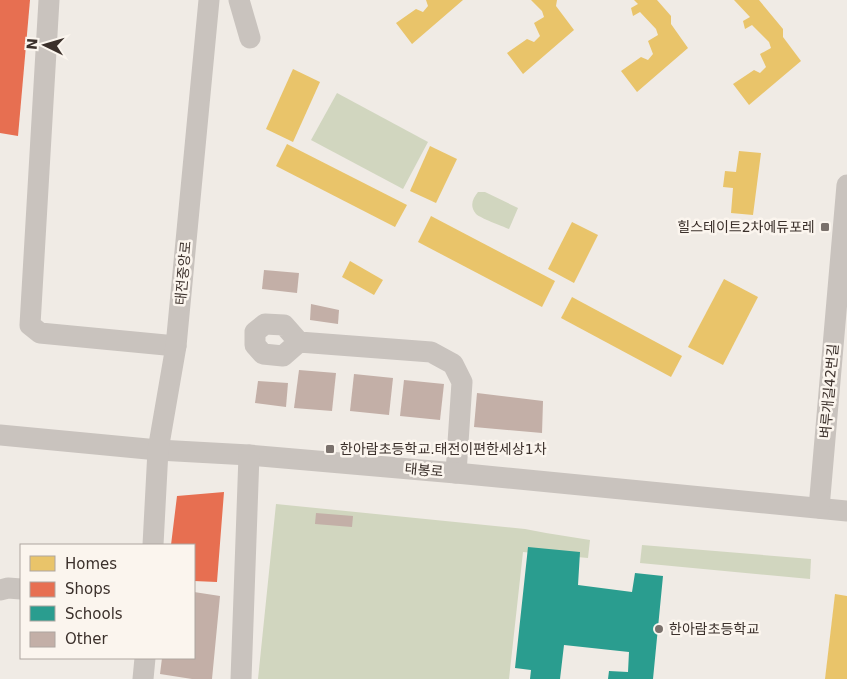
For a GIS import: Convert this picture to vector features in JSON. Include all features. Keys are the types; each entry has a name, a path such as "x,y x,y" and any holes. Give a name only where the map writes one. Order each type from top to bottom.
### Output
{"street":[{"path":"49,0 30,325 40,333 176,346"},
{"name":"태전중앙로","path":"153,544 158,450 176,346 208,0"},
{"path":"239,0 250,38"},
{"name":"벼루개길42번길","path":"819,508 847,185"},
{"path":"299,342 431,352 453,364 462,382 456,473"},
{"name":"태봉로","path":"0,435 158,450 249,455 456,473 847,511"},
{"path":"241,679 249,455"},
{"path":"0,590 8,588 20,589"},
{"path":"143,679 145,659"}],"green space":[{"path":"337,93 428,142 403,189 311,140"},
{"path":"478,192 485,192 518,208 509,229 476,214 472,205 473,199"},
{"path":"276,504 525,529 590,540 588,558 523,552 509,679 258,679"},
{"path":"642,545 811,559 810,579 640,563"}],"building: Homes":[{"path":"426,0 463,0 412,44 396,23 416,9 423,12 428,6"},
{"path":"531,0 557,0 556,6 574,30 523,74 507,53 527,39 534,42 540,36 534,23 544,17 542,11"},
{"path":"634,0 657,0 671,16 671,24 688,48 637,92 621,71 641,57 648,60 653,54 648,41 658,35 656,29 640,12 633,16 631,8 638,4"},
{"path":"734,0 759,0 783,29 783,37 801,61 749,105 733,84 754,70 760,73 766,67 760,54 771,48 769,42 752,25 745,29 743,21 750,17"},
{"path":"293,69 320,82 293,142 266,129"},
{"path":"287,144 407,205 395,227 276,166"},
{"path":"430,146 457,159 436,203 410,191"},
{"path":"739,151 761,153 753,215 731,213 733,188 723,187 725,171 736,172"},
{"path":"431,216 555,281 542,307 418,242"},
{"path":"572,222 598,235 574,283 548,269"},
{"path":"350,261 383,280 374,295 342,277"},
{"path":"724,279 758,297 723,365 688,347"},
{"path":"572,297 682,356 671,377 561,318"},
{"path":"835,594 847,596 847,679 825,679"}],"building: Shops":[{"path":"0,0 30,0 18,136 0,133"},
{"path":"224,492 217,582 195,581 195,544 171,544 177,496"}],"building: Schools":[{"path":"528,547 580,552 578,585 632,592 635,573 663,576 653,679 608,679 609,671 628,672 629,652 564,645 560,679 530,679 531,670 515,668"}],"building: Other":[{"path":"264,270 299,273 297,293 262,289"},
{"path":"311,304 339,310 338,324 310,320"},
{"path":"299,370 336,373 332,411 294,408"},
{"path":"354,374 393,378 389,415 350,411"},
{"path":"404,380 444,384 440,420 400,416"},
{"path":"258,381 288,383 286,407 255,403"},
{"path":"477,393 543,401 542,433 474,427"},
{"path":"316,513 353,516 352,527 315,524"},
{"path":"195,592 220,596 212,679 192,679 160,674 162,659 195,659"}],"place":[{"name":"힐스테이트2차에듀포레","path":"825,227"},
{"name":"한아람초등학교.태전이편한세상1차","path":"330,449"},
{"name":"한아람초등학교","path":"659,629"}]}
